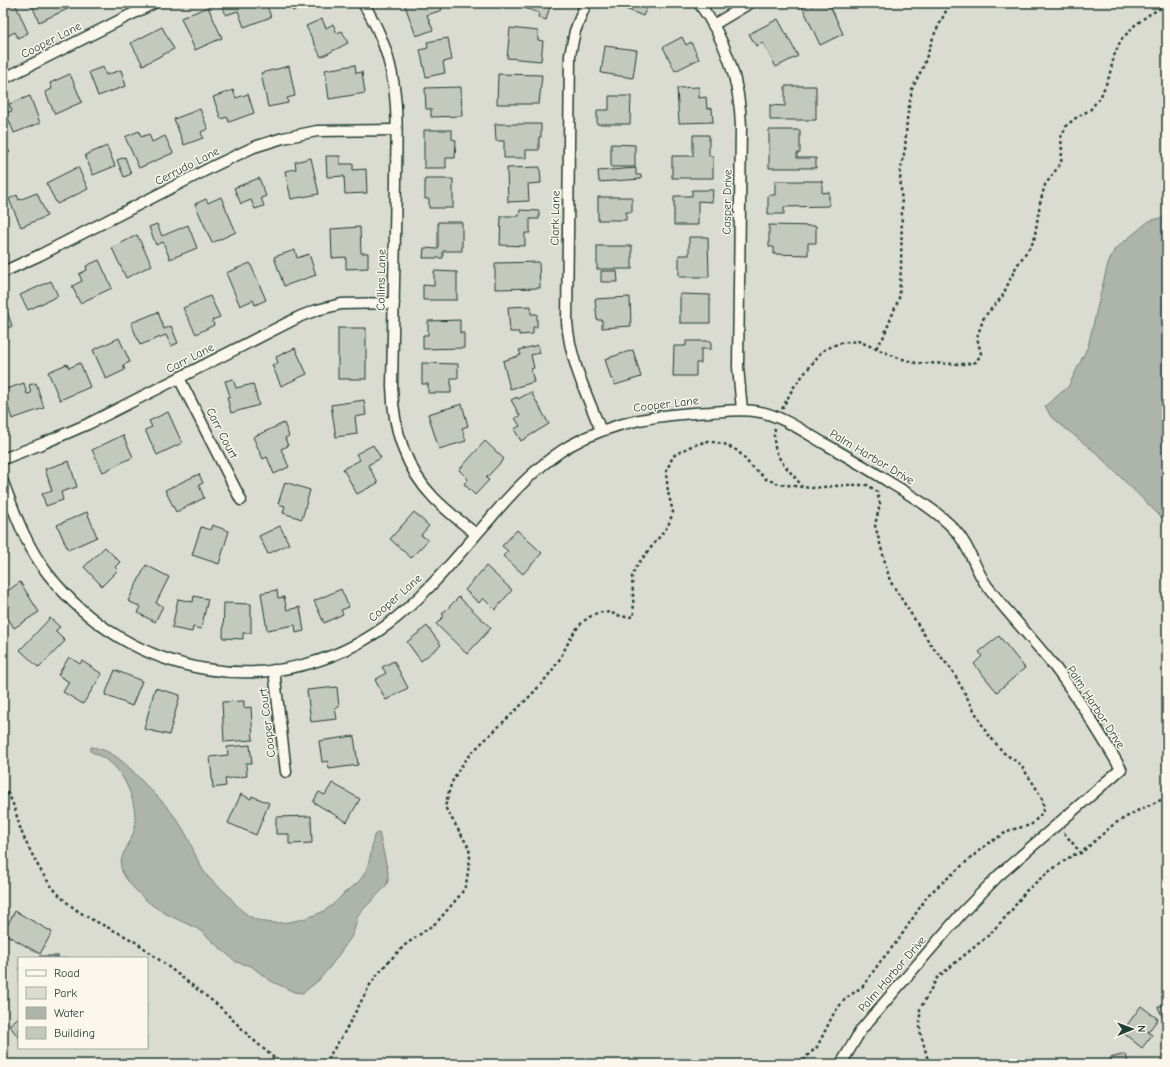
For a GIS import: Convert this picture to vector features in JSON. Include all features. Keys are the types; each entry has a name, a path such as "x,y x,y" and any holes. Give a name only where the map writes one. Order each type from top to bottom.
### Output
{"street":[{"name":"Cooper Lane","path":"3,79 154,3"},
{"name":"Collins Lane","path":"362,3 380,34 390,65 395,97 396,130 392,398 399,439 408,460 427,490 443,506 476,534"},
{"name":"Clark Lane","path":"586,3 575,31 570,55 567,322 574,361 601,431"},
{"name":"Casper Drive","path":"699,3 724,45 738,89 741,112 738,367 742,410"},
{"path":"713,25 750,3"},
{"name":"Cerrudo Lane","path":"3,272 40,255 226,160 262,144 297,134 396,130"},
{"name":"Carr Lane","path":"3,458 44,443 88,424 294,320 317,310 348,303 394,303"},
{"name":"Carr Court","path":"179,378 241,500"},
{"name":"Cooper Lane","path":"3,482 22,532 40,563 55,583 78,608 109,632 145,651 181,664 236,672 274,670 328,656 344,650 374,633 398,616 419,597 512,493 536,470 570,446 601,431 624,423 664,415 742,410"},
{"name":"Palm Harbor Drive","path":"742,410 755,411 778,418 843,454 918,500 936,513 957,532 970,550 978,570 987,586 1058,671 1088,715 1121,769 978,895 872,1016 861,1030 842,1064"},
{"name":"Cooper Court","path":"274,670 286,772"}],"path":[{"path":"876,348 883,338 899,298 902,207 900,174 905,149 907,119 912,89 923,67 934,35 950,3"},
{"path":"803,486 781,461 776,452 774,440 778,418 793,388 822,351 839,342 858,341 896,357 916,363 964,364 976,362 980,354 977,337 984,317 1002,296 1016,267 1034,241 1040,202 1045,185 1061,163 1061,137 1067,125 1077,117 1090,110 1101,96 1110,77 1114,56 1121,40 1134,25 1167,5"},
{"path":"324,1064 343,1035 371,983 405,944 437,922 466,885 470,858 469,848 445,807 456,773 475,749 543,681 559,661 577,627 592,615 602,612 613,612 628,618 634,616 632,576 638,564 668,526 673,512 668,492 666,472 673,456 689,447 707,442 724,444 738,451 750,466 766,479 779,484 818,488 846,485 868,485 877,492 880,504 875,526 890,581 931,645 952,670 986,732 1004,753 1020,764 1043,801 1043,812 1031,824 1010,830 987,844 928,895 900,939 880,962 863,986 845,999 834,1013 817,1047 806,1057 802,1064"},
{"path":"3,788 13,803 19,824 31,854 44,877 61,898 92,919 140,945 219,1006 250,1037 281,1064"},
{"path":"929,1064 920,1031 920,1009 937,978 990,934 1011,911 1026,890 1047,873 1073,855 1080,853 1114,824 1167,797"}],"green space":[{"path":"3,3 1167,3 1167,1064 3,1064"}],"water":[{"path":"1167,216 1167,523 1095,452 1051,417 1045,406 1068,387 1088,346 1107,267 1114,250 1149,221"},
{"path":"91,747 98,748 118,758 130,768 161,800 183,829 206,874 242,911 254,918 272,923 282,923 302,919 327,909 360,880 370,859 374,835 379,832 388,872 388,881 386,886 358,915 354,931 350,939 318,981 303,993 294,992 269,980 251,966 236,962 202,932 161,911 147,901 132,886 122,871 121,861 133,834 135,825 134,806 128,787 118,770 107,760 90,751"}],"building":[{"path":"3,3 15,3 28,33 18,38 15,32 3,38"},
{"path":"31,3 70,3 72,7 39,22"},
{"path":"221,3 266,3 271,17 244,27 238,11 226,15"},
{"path":"288,3 307,3 293,11"},
{"path":"404,3 439,3 442,10 427,15 433,30 416,36"},
{"path":"520,3 551,3 546,20 538,17 539,13 519,6"},
{"path":"617,3 649,3 643,16 616,5"},
{"path":"811,3 812,6 817,3 829,3 843,34 820,45 802,6"},
{"path":"208,7 222,38 195,50 181,18"},
{"path":"322,19 326,28 333,24 337,33 342,31 348,43 321,57 306,26"},
{"path":"778,19 798,56 776,67 763,43 756,46 749,34"},
{"path":"162,27 174,49 143,65 131,43"},
{"path":"510,28 538,31 538,40 543,41 541,61 507,58"},
{"path":"682,37 686,45 691,42 699,59 675,71 663,47"},
{"path":"448,38 452,60 443,62 445,73 426,77 420,50 428,48 427,42"},
{"path":"605,46 637,50 633,78 601,73"},
{"path":"355,65 356,73 362,72 365,93 329,99 325,70"},
{"path":"289,66 295,96 287,98 288,103 268,107 261,73"},
{"path":"103,67 106,75 121,70 126,86 98,96 89,72"},
{"path":"70,74 82,102 55,114 45,92 52,89 50,83"},
{"path":"498,74 542,75 539,104 497,104"},
{"path":"785,86 816,86 816,120 770,120 770,105 785,106"},
{"path":"461,87 462,116 431,117 431,109 426,109 425,88"},
{"path":"699,87 699,98 706,97 707,109 712,108 713,122 679,123 677,88"},
{"path":"233,90 236,98 248,94 254,113 229,122 227,117 221,119 213,97"},
{"path":"30,96 40,123 14,133 6,113 12,111 9,104"},
{"path":"609,96 631,96 630,124 597,124 597,110 609,110"},
{"path":"200,109 208,129 201,132 203,138 184,145 174,119"},
{"path":"495,124 541,124 539,150 526,150 526,158 504,158 504,141 496,141"},
{"path":"424,130 452,130 452,139 456,140 455,158 446,158 446,168 424,168"},
{"path":"769,130 800,130 800,153 797,153 797,158 816,158 816,168 769,168"},
{"path":"139,131 141,137 149,134 152,142 165,136 173,153 139,168 125,137"},
{"path":"693,135 709,135 709,156 713,156 713,178 672,178 672,156 693,156"},
{"path":"3,143 10,152 3,158"},
{"path":"611,144 635,145 635,167 611,167"},
{"path":"107,146 115,166 93,175 85,155"},
{"path":"326,156 340,156 340,164 353,164 353,170 366,169 367,193 345,194 344,176 327,177"},
{"path":"125,157 131,174 124,177 117,160"},
{"path":"311,158 319,194 291,199 285,171 296,169 295,162"},
{"path":"78,167 88,189 57,204 46,183"},
{"path":"540,167 541,183 528,184 529,201 508,202 507,168"},
{"path":"636,168 636,175 641,175 641,179 599,182 598,171"},
{"path":"259,178 266,196 261,198 264,206 255,209 251,200 241,204 234,188"},
{"path":"425,179 453,179 453,208 429,208 429,199 425,199"},
{"path":"775,181 822,181 822,193 829,192 829,206 784,207 784,214 768,214 768,195 775,195"},
{"path":"692,190 713,190 712,202 698,201 698,225 674,225 674,196 692,196"},
{"path":"37,193 47,216 21,227 9,199 17,195 19,200"},
{"path":"221,197 236,232 212,243 195,204 206,199 208,203"},
{"path":"598,197 632,197 632,212 626,212 626,220 598,220"},
{"path":"520,210 539,211 539,219 530,219 530,233 525,233 525,246 500,245 501,216 519,216"},
{"path":"438,222 462,222 462,251 443,251 443,258 423,258 424,248 438,249"},
{"path":"157,224 162,236 188,225 197,248 170,259 163,242 156,245 149,227"},
{"path":"769,225 816,226 816,243 808,243 808,255 774,254 774,247 769,247"},
{"path":"360,227 361,253 368,253 368,268 346,269 346,257 332,258 331,229"},
{"path":"137,235 152,265 126,278 112,248"},
{"path":"689,237 708,237 709,277 679,277 679,255 689,255"},
{"path":"597,246 632,246 632,269 597,269"},
{"path":"295,250 297,258 309,254 316,275 284,286 274,257"},
{"path":"99,260 112,288 80,303 72,286 82,281 79,274 87,270 86,266"},
{"path":"539,262 540,288 495,289 495,263"},
{"path":"250,263 266,300 255,305 253,300 240,306 226,273"},
{"path":"434,271 457,272 457,300 423,300 423,285 434,286"},
{"path":"601,271 617,271 618,282 601,282"},
{"path":"51,281 58,296 28,310 20,295"},
{"path":"680,294 710,295 710,323 680,323"},
{"path":"210,296 220,317 212,320 214,325 196,334 183,308"},
{"path":"630,297 631,326 602,328 602,320 597,320 595,299"},
{"path":"3,305 5,305 12,326 3,330"},
{"path":"531,306 531,314 537,314 537,327 533,327 533,334 519,335 519,332 510,332 508,307"},
{"path":"158,312 164,329 171,326 178,343 171,346 166,335 140,345 131,323"},
{"path":"460,320 460,333 464,333 464,348 423,349 423,335 428,335 428,321"},
{"path":"338,328 366,328 366,379 338,379"},
{"path":"119,338 130,362 123,365 125,370 106,379 93,350"},
{"path":"686,341 711,341 711,349 701,349 701,363 696,363 696,376 673,376 674,346 686,346"},
{"path":"538,345 540,353 531,355 534,368 531,369 534,382 510,389 503,361 521,355 519,350"},
{"path":"295,348 307,374 281,386 272,365 278,363 276,357"},
{"path":"633,350 641,377 615,385 613,379 611,379 605,359"},
{"path":"80,363 90,387 60,400 48,372 67,364 69,368"},
{"path":"422,363 458,364 458,378 451,378 451,393 428,393 428,384 422,384"},
{"path":"233,379 236,388 253,384 259,405 231,413 227,397 230,396 225,381"},
{"path":"24,383 27,394 31,393 29,385 36,383 44,408 12,419 3,390"},
{"path":"531,392 549,424 521,441 514,429 520,426 515,418 520,416 511,400 517,397 518,399"},
{"path":"364,400 366,415 355,417 357,434 336,437 331,405"},
{"path":"462,404 468,426 462,428 466,441 439,449 428,414"},
{"path":"168,412 182,443 157,455 145,430 152,427 149,421"},
{"path":"284,423 289,436 285,438 288,446 281,449 289,467 274,474 267,457 263,459 253,437"},
{"path":"123,435 133,457 103,472 92,450"},
{"path":"485,441 504,459 486,478 489,480 475,495 464,484 468,479 459,470"},
{"path":"373,445 381,458 368,465 378,483 357,494 343,469 360,460 356,454"},
{"path":"69,461 77,487 61,492 63,500 46,506 42,494 52,491 45,469"},
{"path":"199,474 203,483 199,485 204,498 176,512 165,490"},
{"path":"285,482 310,490 302,519 283,513 285,506 278,504"},
{"path":"87,512 97,537 68,550 57,525"},
{"path":"414,512 429,526 421,535 428,540 411,558 390,539"},
{"path":"212,525 229,531 219,564 192,555 201,527 210,530"},
{"path":"280,526 289,544 268,554 259,536"},
{"path":"517,530 542,553 523,574 503,556 508,551 502,546"},
{"path":"105,547 120,562 115,567 118,570 102,586 84,567"},
{"path":"146,565 169,577 156,603 163,606 155,622 138,613 141,607 128,601"},
{"path":"486,566 512,590 495,610 483,598 479,603 465,590"},
{"path":"20,582 39,612 14,628 3,610 9,606 3,597 3,594"},
{"path":"341,589 349,607 341,610 343,614 324,623 314,601"},
{"path":"277,590 278,598 284,597 287,610 300,607 304,631 296,633 295,625 267,630 261,593"},
{"path":"194,596 208,599 201,629 193,627 192,632 172,628 178,599 193,602"},
{"path":"459,597 491,628 467,654 436,624 444,616 442,614"},
{"path":"224,603 251,604 251,633 243,633 243,639 223,638"},
{"path":"50,618 60,627 55,631 65,641 39,668 20,650"},
{"path":"427,626 441,645 421,661 407,642"},
{"path":"999,636 1025,668 997,692 974,664 982,656 979,652"},
{"path":"69,657 80,664 82,661 102,674 83,704 63,692 69,682 58,675"},
{"path":"394,661 408,688 386,700 375,680 386,673 382,667"},
{"path":"115,670 142,681 132,706 105,695"},
{"path":"337,687 339,707 335,708 337,719 311,722 307,690"},
{"path":"155,688 180,695 169,735 144,729"},
{"path":"244,701 244,708 251,707 253,740 224,742 222,702"},
{"path":"354,736 358,765 329,769 328,761 322,762 319,741"},
{"path":"250,745 252,763 246,763 247,776 225,779 226,786 213,788 210,757 228,755 227,747"},
{"path":"332,783 360,799 347,822 313,802 319,792 325,795"},
{"path":"241,794 251,799 252,796 269,803 256,835 228,823"},
{"path":"311,816 312,843 289,844 289,834 276,834 276,817"},
{"path":"15,911 52,932 40,954 3,933"},
{"path":"40,956 58,956 58,957"},
{"path":"1167,1003 1167,1025 1166,1025 1158,1007"},
{"path":"1141,1006 1158,1019 1148,1032 1152,1035 1142,1048 1122,1032"},
{"path":"18,1018 18,1037 9,1025"},
{"path":"1126,1054 1128,1064 1111,1064 1110,1058"}]}
